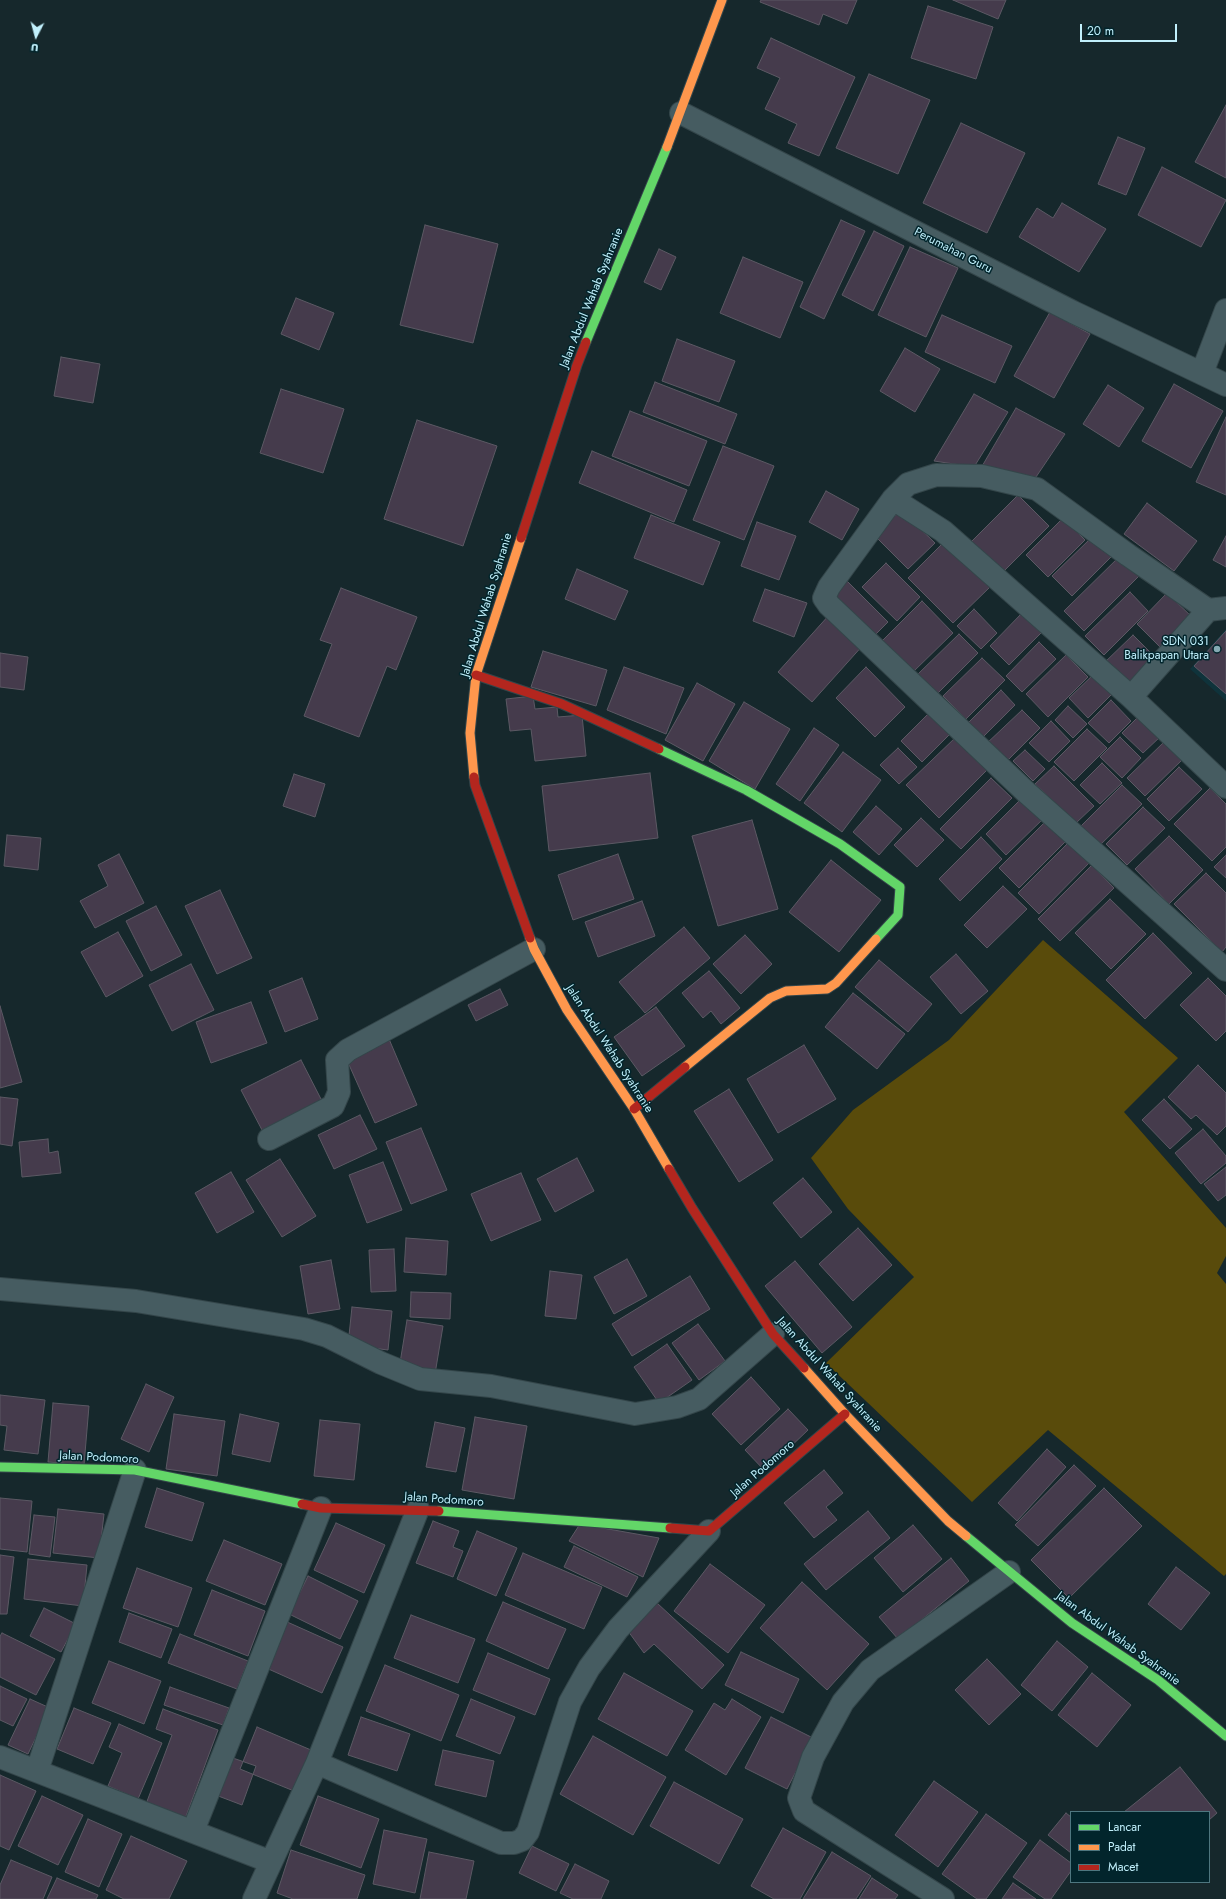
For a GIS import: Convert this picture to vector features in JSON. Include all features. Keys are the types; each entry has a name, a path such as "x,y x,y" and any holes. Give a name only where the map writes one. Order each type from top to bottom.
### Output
{"street":[{"name":"Jalan Abdul Wahab Syahranie","path":"722,0 681,114 576,366 476,675 470,733 474,785 534,949 567,1010 634,1109 692,1208 773,1334 845,1414 948,1521 1072,1623 1158,1680 1226,1736"},
{"name":"Perumahan Guru","path":"681,114 1073,312 1226,384"},
{"path":"1202,373 1226,310"},
{"path":"1130,697 1217,609 1128,555 1037,489 982,476 936,475 908,484 893,499 829,587 824,598 829,605 1026,792 1226,970"},
{"path":"893,499 943,531 1130,697 1226,787"},
{"path":"476,675 562,704 746,790 840,844 900,887 898,915 836,983 827,989 786,991 770,998 634,1109"},
{"path":"269,1139 333,1106 339,1092 337,1060 348,1050 534,949"},
{"path":"0,1289 136,1300 304,1329 327,1336 381,1363 420,1379 492,1386 635,1414 677,1407 699,1399 773,1334"},
{"name":"Jalan Podomoro","path":"0,1467 135,1470 321,1508 418,1509 710,1531 845,1414"},
{"path":"37,1771 135,1470"},
{"path":"193,1831 321,1508"},
{"path":"254,1899 317,1763 418,1509"},
{"path":"317,1763 501,1843 514,1843 522,1840 528,1832 570,1702 588,1668 618,1629 710,1531"},
{"path":"943,1899 804,1811 799,1798 813,1757 843,1702 870,1670 1009,1572"},
{"path":"0,1757 271,1862"}],"shaded area":[{"name":"SDN 031 Balikpapan Utara","path":"1226,629 1226,701 1190,669"},
{"path":"1043,940 1178,1058 1124,1112 1226,1228 1226,1256 1217,1273 1226,1284 1226,1574 1224,1576 1048,1430 972,1502 826,1363 914,1277 848,1209 811,1158 853,1110 949,1040"}],"building":[{"path":"761,0 857,0 847,24 823,14 819,25 760,2"},
{"path":"953,0 1006,0 998,19"},
{"path":"928,6 993,27 976,79 911,58"},
{"path":"771,38 855,77 819,156 788,143 797,124 765,109 780,78 757,68"},
{"path":"869,74 930,100 898,174 836,148"},
{"path":"1226,105 1226,178 1195,162"},
{"path":"961,123 1025,153 987,233 923,203"},
{"path":"1118,137 1145,148 1126,195 1098,184"},
{"path":"1162,167 1226,200 1201,247 1138,215"},
{"path":"1062,203 1106,229 1079,272 1019,237 1037,208 1053,218"},
{"path":"841,220 865,231 824,319 800,307"},
{"path":"425,225 498,244 473,343 400,325"},
{"path":"874,231 904,246 873,311 842,295"},
{"path":"910,247 958,268 926,337 878,315"},
{"path":"659,249 676,257 661,290 644,282"},
{"path":"743,257 803,282 780,338 720,313"},
{"path":"296,298 334,313 319,350 281,334"},
{"path":"1050,312 1090,334 1054,398 1014,376"},
{"path":"942,315 1012,346 995,383 925,352"},
{"path":"677,339 735,361 719,402 662,381"},
{"path":"905,348 940,369 915,412 880,391"},
{"path":"61,357 100,364 93,403 54,396"},
{"path":"655,382 737,414 725,444 643,412"},
{"path":"1174,384 1223,411 1191,468 1142,441"},
{"path":"1108,385 1144,408 1119,447 1083,424"},
{"path":"281,389 344,409 323,473 260,453"},
{"path":"974,394 1008,412 974,467 934,461"},
{"path":"1016,408 1065,434 1036,477 981,468"},
{"path":"630,411 707,441 689,486 612,456"},
{"path":"1226,417 1226,495 1196,482"},
{"path":"417,420 497,446 463,546 384,519"},
{"path":"723,446 774,466 744,540 693,520"},
{"path":"592,451 687,490 674,522 579,483"},
{"path":"826,491 859,509 842,540 809,522"},
{"path":"1018,495 1049,526 1002,573 971,542"},
{"path":"1147,503 1197,541 1174,571 1124,534"},
{"path":"901,510 935,543 908,569 875,536"},
{"path":"651,515 720,542 703,585 634,558"},
{"path":"1063,518 1085,540 1048,577 1026,555"},
{"path":"757,522 796,536 779,580 741,566"},
{"path":"1226,536 1226,567 1213,560"},
{"path":"1091,538 1111,557 1072,596 1052,576"},
{"path":"944,542 990,587 953,623 908,578"},
{"path":"1121,555 1140,575 1084,631 1064,611"},
{"path":"886,563 920,597 897,621 862,587"},
{"path":"577,569 628,591 615,620 565,599"},
{"path":"847,581 888,622 872,638 831,597"},
{"path":"341,588 417,617 396,670 387,666 359,737 304,716 332,644 320,640"},
{"path":"765,589 807,603 794,637 753,621"},
{"path":"1130,592 1148,611 1104,655 1085,636"},
{"path":"1167,593 1193,618 1162,649 1137,624"},
{"path":"922,601 953,633 912,673 881,642"},
{"path":"974,609 997,633 981,649 957,626"},
{"path":"1024,611 1043,631 1009,665 990,646"},
{"path":"830,614 864,644 812,702 778,672"},
{"name":"SDN 031 Balikpapan Utara","path":"1226,631 1226,694 1194,666"},
{"path":"959,634 978,653 937,694 917,675"},
{"path":"1133,635 1157,659 1128,688 1103,664"},
{"path":"1039,642 1056,659 1022,692 1006,676"},
{"path":"543,651 607,670 596,706 531,687"},
{"path":"0,653 28,657 24,690 0,687"},
{"path":"1066,655 1088,677 1048,717 1026,694"},
{"path":"982,658 1005,680 966,719 943,696"},
{"path":"624,667 684,688 666,734 607,710"},
{"path":"866,667 905,707 875,737 836,698"},
{"path":"1095,673 1114,692 1088,718 1069,698"},
{"path":"697,683 735,704 703,761 665,740"},
{"path":"1001,690 1015,705 982,738 967,724"},
{"path":"533,696 535,709 557,707 558,717 582,715 586,756 535,761 531,729 510,731 506,699"},
{"path":"1111,700 1131,721 1109,743 1088,723"},
{"path":"744,702 790,729 755,789 709,761"},
{"path":"1068,706 1087,724 1073,738 1055,720"},
{"path":"1022,710 1040,728 1004,764 985,745"},
{"path":"929,713 950,734 922,762 901,741"},
{"path":"1140,715 1161,736 1143,753 1122,733"},
{"path":"1051,721 1070,741 1049,762 1029,743"},
{"path":"814,728 839,745 800,801 776,784"},
{"path":"1087,729 1107,748 1074,781 1054,762"},
{"path":"956,737 988,769 939,818 906,785"},
{"path":"1120,737 1141,758 1122,778 1100,757"},
{"path":"1165,741 1183,759 1145,796 1127,778"},
{"path":"898,748 917,767 899,784 880,765"},
{"path":"1025,750 1045,769 1033,781 1013,761"},
{"path":"843,752 881,780 842,832 804,803"},
{"path":"1102,763 1122,783 1100,804 1080,785"},
{"path":"1054,766 1094,806 1076,823 1035,784"},
{"path":"1179,767 1202,789 1169,821 1147,799"},
{"path":"650,773 658,838 549,851 542,786"},
{"path":"294,774 325,784 315,817 283,806"},
{"path":"991,778 1012,798 961,849 940,829"},
{"path":"1122,785 1142,804 1098,847 1079,828"},
{"path":"1210,788 1226,804 1226,847 1212,861 1174,824"},
{"path":"1024,796 1045,817 1006,855 986,834"},
{"path":"876,806 902,829 879,855 853,832"},
{"path":"1143,807 1165,828 1127,865 1106,844"},
{"path":"921,818 944,840 917,867 894,845"},
{"path":"752,820 778,909 718,926 692,836"},
{"path":"1047,820 1067,840 1019,888 999,868"},
{"path":"7,835 41,838 38,870 4,866"},
{"path":"1169,836 1203,870 1169,904 1135,869"},
{"path":"981,837 1002,859 960,901 939,879"},
{"path":"1068,843 1089,863 1039,914 1018,893"},
{"path":"119,854 144,903 95,928 80,901 108,886 98,865"},
{"path":"618,854 634,899 573,920 558,875"},
{"path":"1226,855 1226,878 1214,867"},
{"path":"831,860 881,900 839,952 789,912"},
{"path":"1092,865 1114,888 1060,941 1038,919"},
{"path":"1206,873 1226,893 1226,947 1222,952 1174,904"},
{"path":"1003,886 1027,909 987,948 964,925"},
{"path":"220,890 252,958 217,974 185,906"},
{"path":"1110,899 1146,934 1111,969 1075,933"},
{"path":"642,901 655,936 598,957 585,922"},
{"path":"156,906 182,955 151,971 126,921"},
{"path":"684,927 710,958 645,1013 619,982"},
{"path":"118,932 143,976 106,997 81,952"},
{"path":"1153,933 1192,973 1145,1019 1106,980"},
{"path":"745,935 772,964 741,994 713,964"},
{"path":"956,954 988,991 961,1014 930,977"},
{"path":"879,960 932,1004 908,1032 855,987"},
{"path":"191,964 214,1010 172,1031 149,985"},
{"path":"709,971 740,1008 721,1024 711,1011 703,1018 682,993"},
{"path":"302,978 318,1019 285,1032 269,991"},
{"path":"1208,978 1226,996 1226,1031 1216,1041 1180,1005"},
{"path":"500,989 508,1005 476,1021 468,1005"},
{"path":"853,993 905,1034 877,1069 825,1027"},
{"path":"251,1002 267,1043 211,1063 196,1022"},
{"path":"0,1006 22,1082 0,1088"},
{"path":"656,1007 685,1046 642,1076 614,1037"},
{"path":"389,1039 417,1105 375,1123 346,1058"},
{"path":"804,1045 836,1099 778,1133 747,1079"},
{"path":"301,1060 322,1101 262,1130 241,1090"},
{"path":"1198,1065 1226,1093 1226,1126 1217,1135 1196,1115 1191,1119 1168,1097"},
{"path":"729,1089 773,1160 739,1182 694,1111"},
{"path":"0,1097 18,1099 12,1146 0,1144"},
{"path":"1164,1099 1192,1129 1170,1149 1142,1120"},
{"path":"360,1115 377,1149 334,1169 318,1135"},
{"path":"421,1128 447,1190 411,1204 386,1142"},
{"path":"1203,1129 1226,1156 1226,1163 1201,1184 1175,1153"},
{"path":"48,1139 49,1153 58,1151 61,1173 22,1177 19,1142"},
{"path":"577,1158 594,1191 555,1212 537,1179"},
{"path":"280,1159 316,1216 282,1237 246,1180"},
{"path":"383,1162 402,1210 367,1223 349,1175"},
{"path":"1226,1167 1226,1195 1218,1201 1204,1184"},
{"path":"231,1172 254,1212 217,1233 195,1193"},
{"path":"521,1173 541,1220 491,1241 471,1194"},
{"path":"803,1178 832,1212 801,1238 773,1203"},
{"path":"858,1228 892,1265 853,1301 819,1264"},
{"path":"406,1238 448,1241 446,1275 404,1272"},
{"path":"394,1249 396,1291 371,1292 369,1250"},
{"path":"627,1259 647,1296 614,1314 594,1277"},
{"path":"331,1260 340,1309 308,1314 300,1266"},
{"path":"795,1261 852,1327 822,1353 765,1286"},
{"path":"550,1271 582,1275 576,1319 545,1316"},
{"path":"690,1276 710,1309 632,1356 612,1324"},
{"path":"411,1292 451,1293 450,1319 410,1317"},
{"path":"352,1307 392,1311 388,1350 348,1345"},
{"path":"407,1320 443,1326 435,1374 399,1369"},
{"path":"698,1324 725,1361 699,1380 672,1343"},
{"path":"667,1344 692,1380 659,1403 634,1367"},
{"path":"751,1377 780,1409 741,1445 712,1414"},
{"path":"146,1384 174,1397 149,1452 121,1439"},
{"path":"0,1395 45,1400 38,1454 4,1450 7,1426 0,1425"},
{"path":"53,1403 89,1406 84,1465 48,1462"},
{"path":"788,1409 808,1430 765,1471 745,1450"},
{"path":"174,1414 225,1421 217,1476 166,1469"},
{"path":"240,1414 279,1423 270,1462 232,1454"},
{"path":"475,1417 527,1426 514,1499 462,1490"},
{"path":"320,1420 360,1424 354,1480 314,1476"},
{"path":"435,1422 465,1428 456,1472 426,1467"},
{"path":"1047,1449 1066,1467 1017,1521 998,1503"},
{"path":"1074,1465 1096,1486 1038,1546 1015,1525"},
{"path":"824,1470 843,1493 826,1507 837,1520 814,1538 784,1503"},
{"path":"157,1488 204,1503 192,1541 145,1527"},
{"path":"1104,1488 1142,1526 1069,1598 1031,1560"},
{"path":"0,1498 32,1501 27,1552 0,1549"},
{"path":"58,1509 104,1514 99,1558 53,1553"},
{"path":"868,1511 890,1538 826,1590 804,1564"},
{"path":"34,1515 55,1517 50,1557 29,1554"},
{"path":"433,1521 459,1531 453,1547 463,1551 453,1577 416,1563"},
{"path":"336,1523 385,1545 364,1593 314,1570"},
{"path":"580,1524 659,1538 643,1577 569,1541"},
{"path":"913,1525 942,1559 903,1592 874,1558"},
{"path":"477,1531 517,1548 496,1596 457,1579"},
{"path":"224,1540 282,1564 265,1605 206,1581"},
{"path":"574,1546 638,1577 627,1597 564,1567"},
{"path":"523,1553 602,1587 584,1629 505,1595"},
{"path":"0,1555 14,1557 7,1614 0,1614"},
{"path":"951,1558 969,1581 898,1639 879,1617"},
{"path":"28,1559 87,1565 83,1606 24,1599"},
{"path":"710,1564 765,1605 728,1653 674,1611"},
{"path":"1176,1567 1210,1593 1181,1630 1148,1604"},
{"path":"137,1568 192,1588 178,1627 123,1608"},
{"path":"308,1576 358,1601 340,1639 289,1614"},
{"path":"802,1582 869,1644 827,1690 760,1628"},
{"path":"212,1590 265,1611 248,1656 194,1635"},
{"path":"503,1602 566,1629 548,1669 486,1641"},
{"path":"657,1603 724,1665 702,1689 654,1644 644,1653 628,1631"},
{"path":"44,1608 76,1624 61,1652 30,1636"},
{"path":"129,1613 172,1629 161,1658 119,1642"},
{"path":"411,1615 475,1639 458,1683 394,1658"},
{"path":"285,1621 343,1647 322,1693 264,1667"},
{"path":"2,1633 55,1659 36,1695 0,1677 0,1636"},
{"path":"180,1634 248,1661 237,1689 168,1663"},
{"path":"1057,1641 1088,1667 1052,1711 1021,1685"},
{"path":"741,1652 799,1679 783,1713 725,1685"},
{"path":"488,1653 550,1679 535,1715 473,1690"},
{"path":"987,1659 1021,1694 989,1725 955,1690"},
{"path":"109,1661 161,1681 144,1724 92,1703"},
{"path":"385,1665 459,1695 441,1741 366,1711"},
{"path":"624,1673 693,1711 667,1756 598,1719"},
{"path":"1092,1673 1131,1705 1097,1747 1058,1715"},
{"path":"0,1686 27,1699 13,1726 0,1720"},
{"path":"170,1687 229,1708 223,1725 164,1705"},
{"path":"30,1699 50,1708 28,1754 8,1745"},
{"path":"471,1699 515,1717 500,1754 456,1736"},
{"path":"732,1699 761,1717 726,1775 685,1750 714,1703 725,1710"},
{"path":"74,1708 111,1723 93,1764 57,1749"},
{"path":"163,1709 218,1730 185,1819 146,1804 172,1735 156,1729"},
{"path":"361,1717 410,1734 397,1771 348,1755"},
{"path":"771,1717 813,1738 787,1789 745,1768"},
{"path":"119,1724 162,1743 138,1799 108,1786 122,1753 109,1747"},
{"path":"257,1727 311,1750 294,1791 240,1769"},
{"path":"593,1736 666,1777 633,1835 560,1794"},
{"path":"443,1750 494,1761 486,1797 435,1785"},
{"path":"227,1756 256,1766 242,1805 213,1794"},
{"path":"1180,1767 1217,1813 1210,1819 1210,1811 1125,1811"},
{"path":"0,1775 36,1791 9,1850 0,1846"},
{"path":"934,1781 978,1812 938,1867 895,1835"},
{"path":"674,1782 743,1819 719,1864 650,1826"},
{"path":"42,1796 83,1815 58,1865 18,1846"},
{"path":"318,1796 379,1819 361,1868 300,1845"},
{"path":"1066,1813 1070,1816 1070,1852 1048,1835"},
{"path":"986,1814 1027,1843 986,1899 977,1899 942,1874"},
{"path":"88,1819 122,1834 99,1887 65,1872"},
{"path":"783,1828 826,1852 800,1899 774,1899 751,1886"},
{"path":"384,1830 427,1839 415,1893 373,1884"},
{"path":"131,1836 187,1861 169,1899 124,1899 106,1890"},
{"path":"1040,1840 1070,1862 1070,1872 1051,1899 1045,1899 1013,1877"},
{"path":"532,1846 569,1864 556,1891 519,1873"},
{"path":"291,1850 365,1875 357,1899 293,1899 277,1893"},
{"path":"429,1852 474,1861 466,1899 420,1899"},
{"path":"832,1852 871,1876 856,1899 803,1899"},
{"path":"11,1860 52,1877 43,1899 0,1899 0,1885"},
{"path":"575,1864 609,1881 601,1899 573,1899 560,1893"},
{"path":"57,1878 98,1895 96,1899 47,1899"},
{"path":"872,1878 898,1895 895,1899 859,1899"},
{"path":"1013,1883 1036,1899 1002,1899"}],"traffic: fast":[{"path":"586,342 667,147"},
{"path":"659,749 746,790 840,844 900,887 898,915 876,939"},
{"path":"0,1467 135,1470 302,1504"},
{"path":"439,1511 670,1528"},
{"path":"966,1536 1072,1623 1158,1680 1226,1736"}],"traffic: slow":[{"path":"667,147 722,0"},
{"path":"474,777 470,733 476,675 521,538"},
{"path":"530,938 534,949 567,1010 634,1109 669,1169"},
{"path":"685,1067 770,998 786,991 827,989 836,983 876,939"},
{"path":"804,1368 845,1414 948,1521 966,1536"}],"traffic: jam":[{"path":"521,538 577,365 586,342"},
{"path":"476,675 562,704 659,749"},
{"path":"474,777 475,785 530,938"},
{"path":"634,1109 685,1067"},
{"path":"669,1169 692,1208 773,1334 804,1368"},
{"path":"670,1528 709,1531 845,1414"},
{"path":"302,1504 321,1508 439,1511"}],"place":[{"name":"SDN 031 Balikpapan Utara","path":"1217,649"}]}
